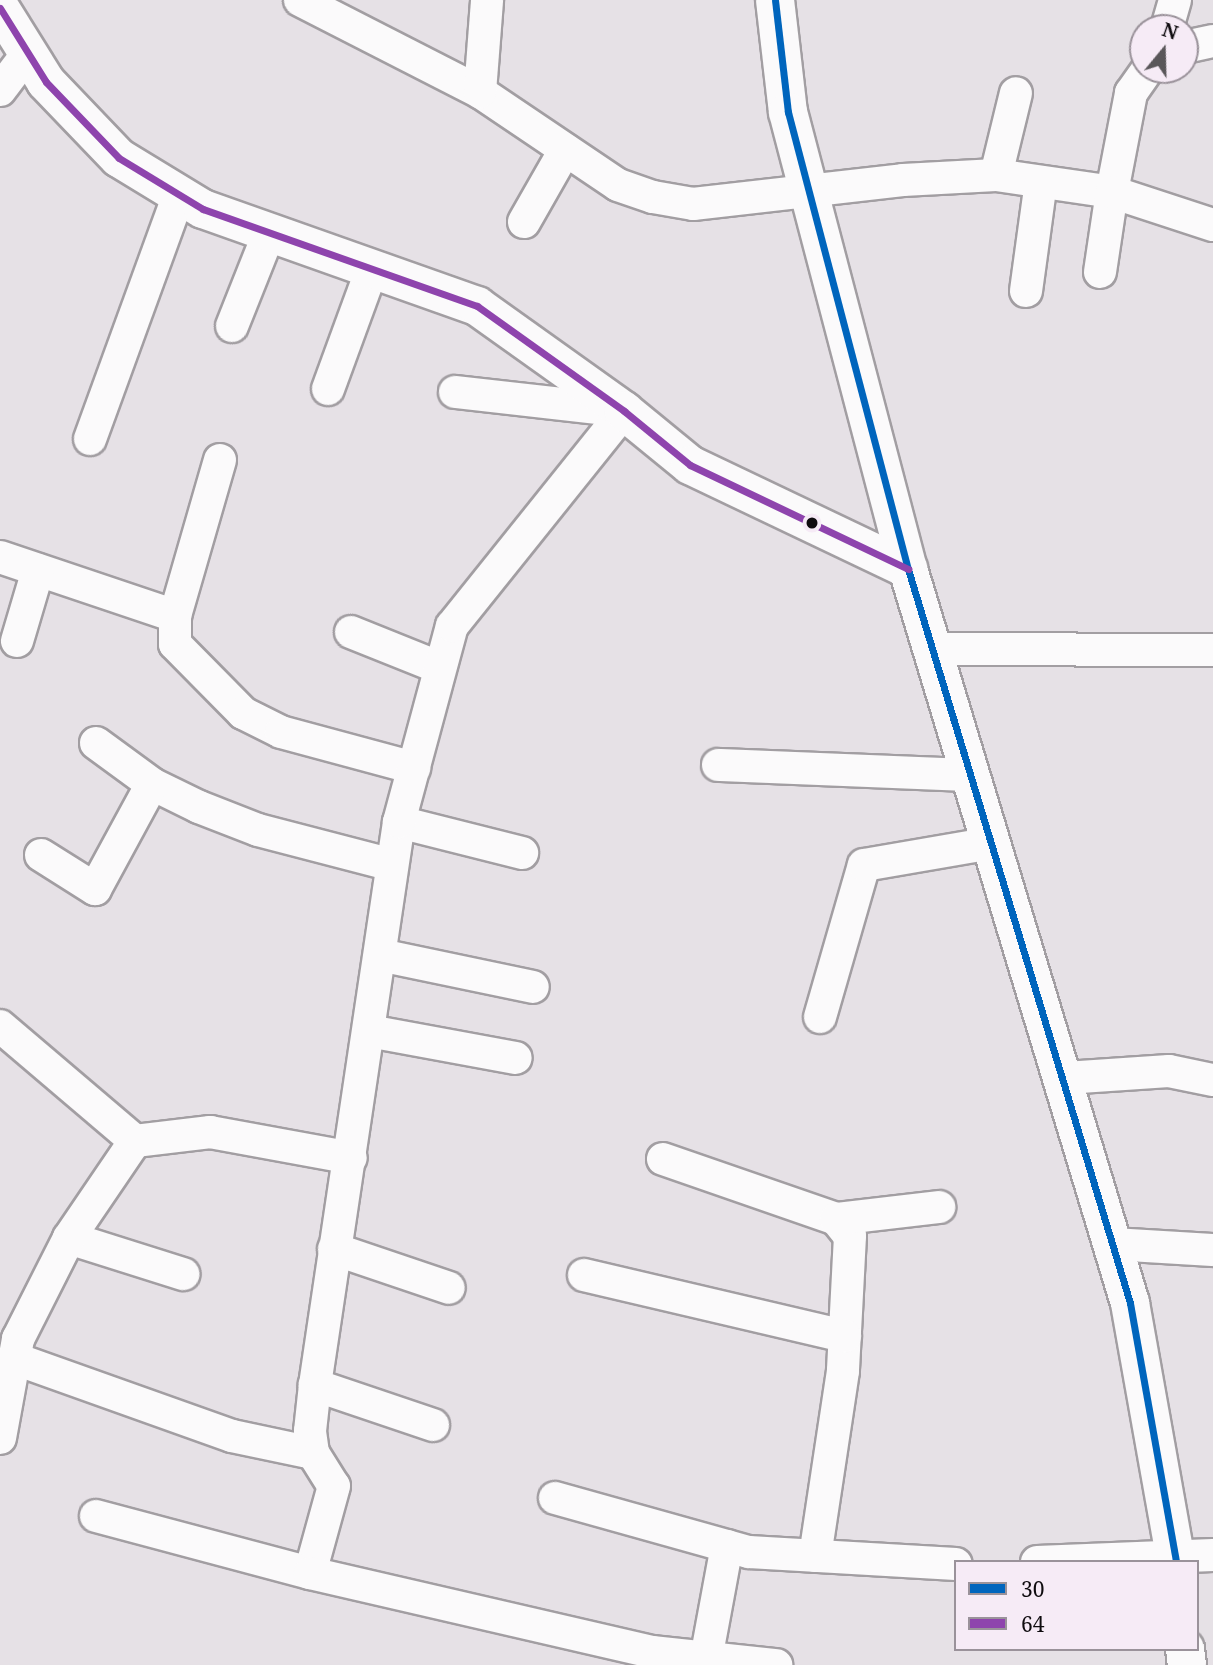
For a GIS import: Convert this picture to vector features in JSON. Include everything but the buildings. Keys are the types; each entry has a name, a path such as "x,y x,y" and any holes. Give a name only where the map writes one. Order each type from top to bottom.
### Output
{"main road":[{"path":"775,0 788,112 812,192 908,569 1065,1078 1130,1303 1176,1558"},
{"path":"0,8 46,82 119,158 203,209 477,306 624,411 690,465 908,569"}],"street":[{"path":"300,0 480,92 618,185 653,197 693,204 902,180 996,175 1112,192 1213,225"},
{"path":"480,92 486,0"},
{"path":"0,90 28,53"},
{"path":"1100,272 1131,93 1137,84"},
{"path":"996,175 1016,93"},
{"path":"524,222 565,150"},
{"path":"1026,291 1041,182"},
{"path":"90,439 179,194"},
{"path":"232,326 269,233"},
{"path":"328,388 372,269"},
{"path":"455,392 624,411"},
{"path":"310,1573 334,1486 313,1453 310,1431 334,1249 351,1158 399,822 438,667 452,626 624,411"},
{"path":"220,460 175,616 175,644 243,713 281,732 414,768"},
{"path":"0,558 175,616"},
{"path":"17,641 38,570"},
{"path":"352,632 438,667"},
{"path":"931,649 1213,650"},
{"path":"96,743 152,784 258,830 393,865"},
{"path":"718,765 970,775"},
{"path":"41,855 95,889 152,784"},
{"path":"399,822 522,853"},
{"path":"820,1017 864,865 992,843"},
{"path":"380,955 533,987"},
{"path":"0,1026 135,1141 210,1132 351,1158"},
{"path":"369,1031 516,1058"},
{"path":"1065,1078 1169,1070 1213,1080"},
{"path":"0,1438 18,1339 69,1238 135,1141"},
{"path":"663,1160 836,1219 939,1207"},
{"path":"815,1556 845,1336 850,1236 836,1219"},
{"path":"69,1238 183,1274"},
{"path":"1112,1244 1213,1250"},
{"path":"334,1249 449,1288"},
{"path":"584,1275 845,1336"},
{"path":"13,1358 233,1436 313,1453"},
{"path":"315,1385 433,1425"},
{"path":"555,1498 727,1546 815,1556 954,1564"},
{"path":"96,1516 310,1573 652,1652 776,1665"},
{"path":"706,1659 727,1546"},
{"path":"1106,1560 1213,1555"}],"transit line":[{"name":"30","path":"775,0 788,112 908,569 1130,1303 1176,1560"},
{"name":"64","path":"0,8 46,82 119,158 203,209 477,306 624,411 690,465 908,569"}]}
